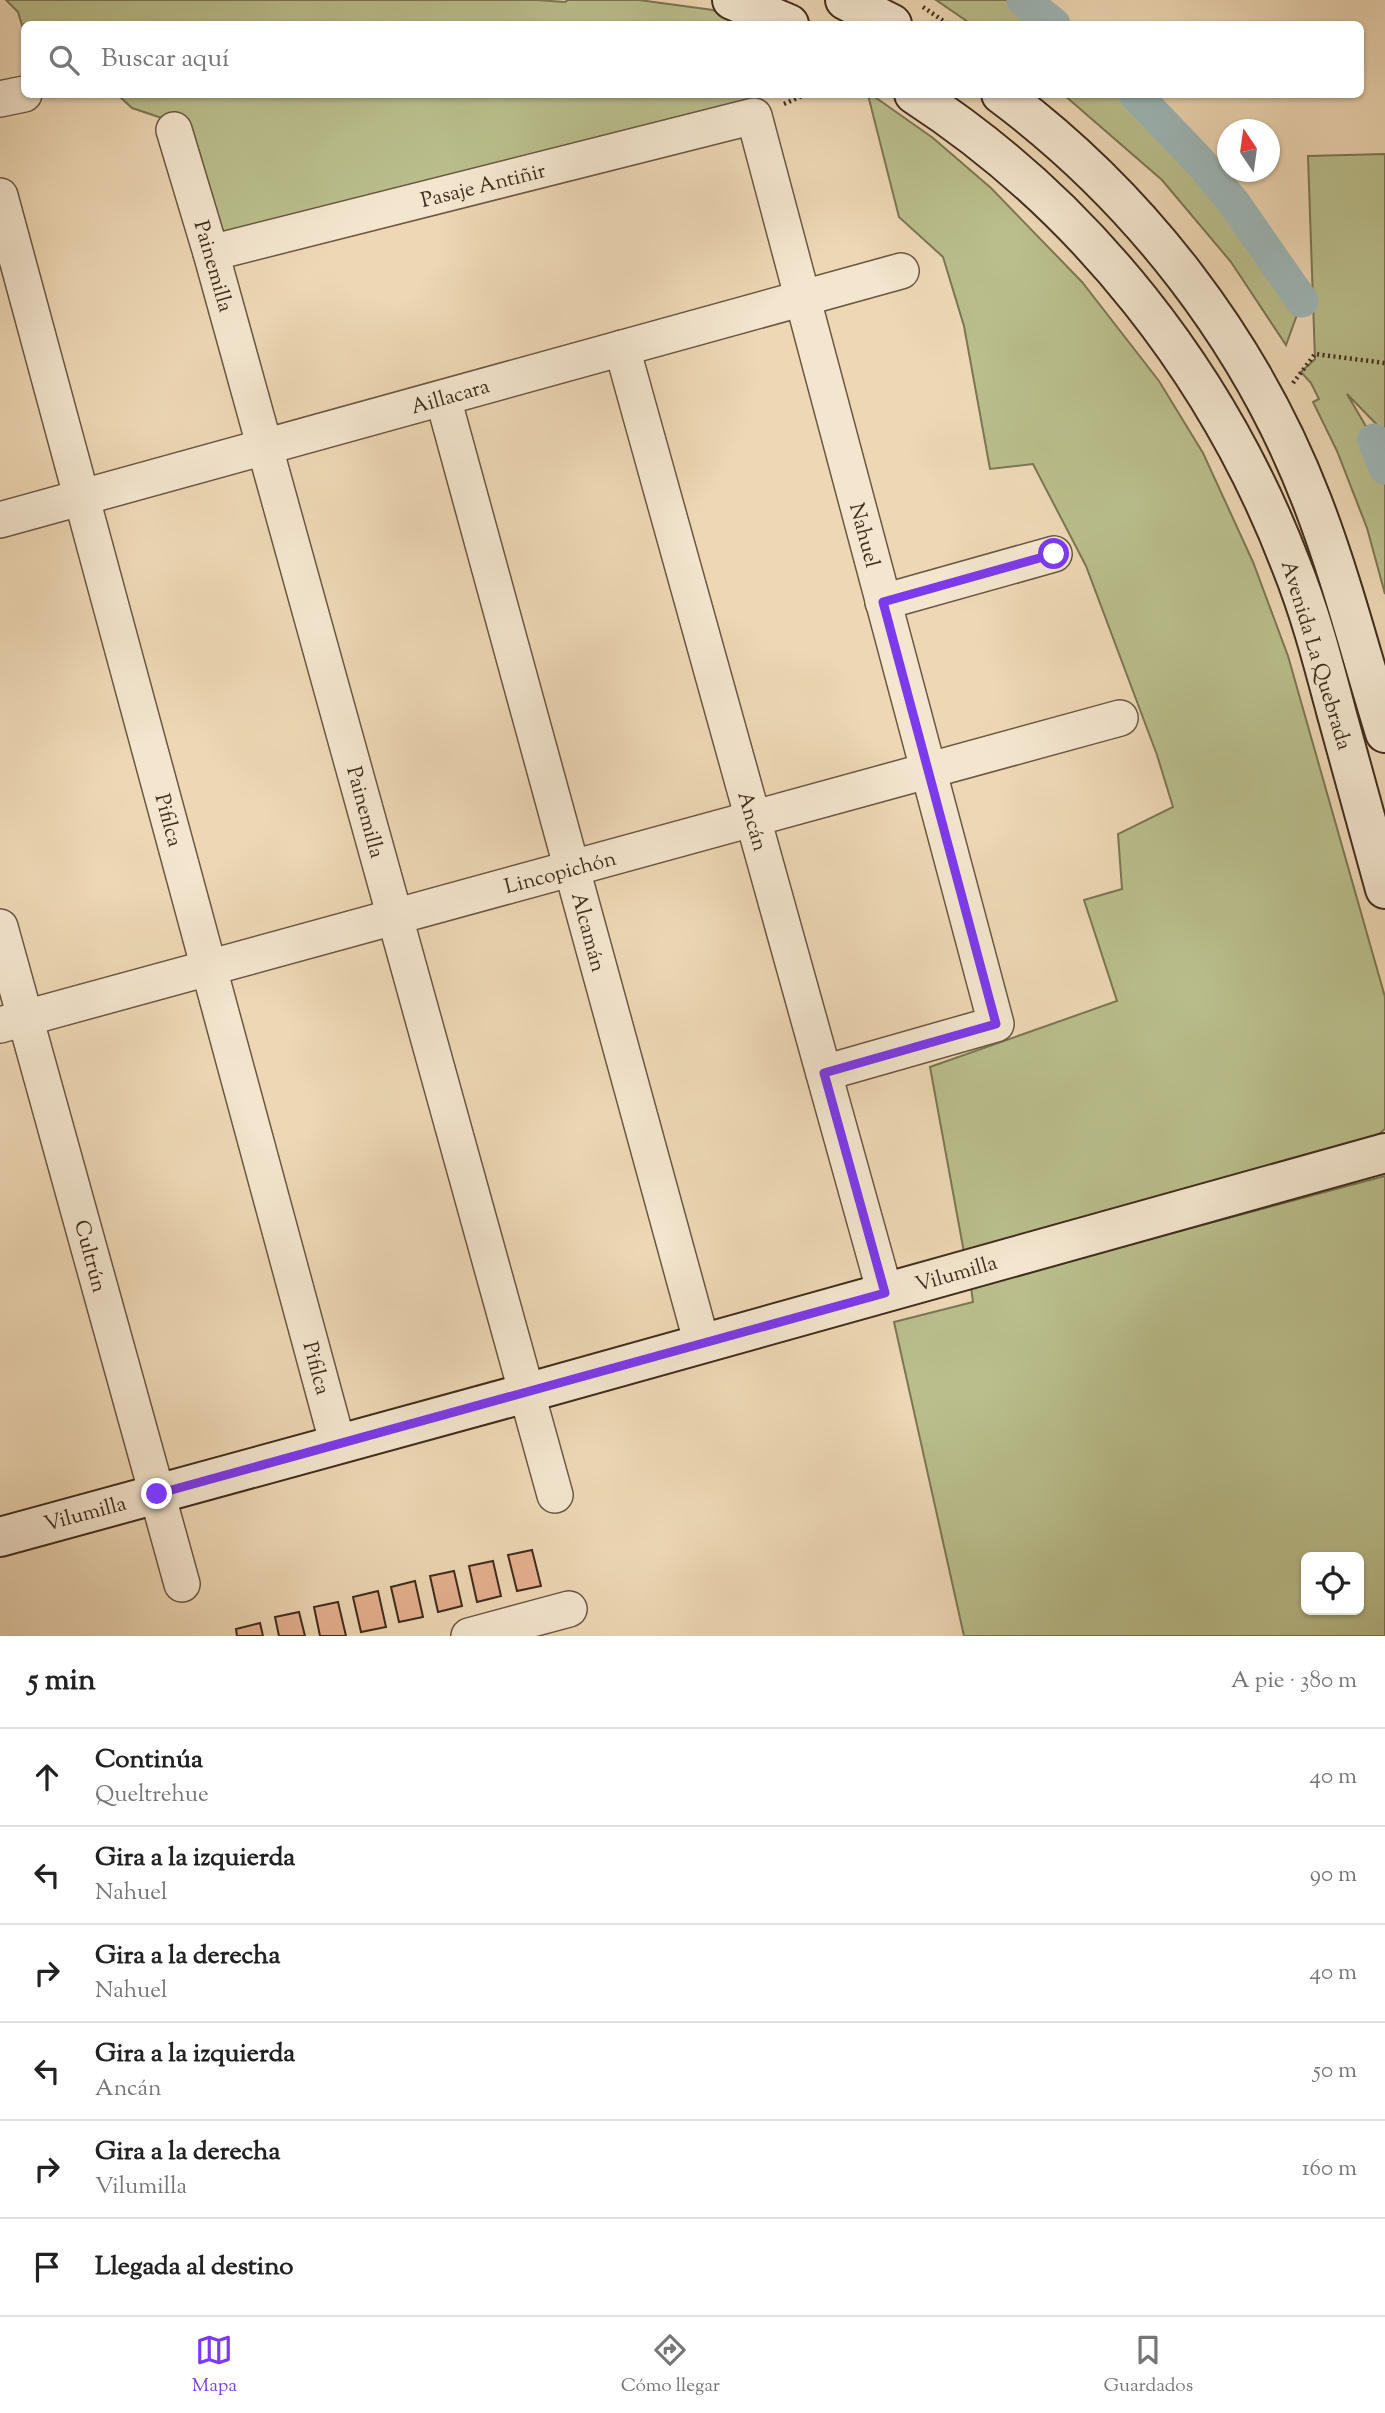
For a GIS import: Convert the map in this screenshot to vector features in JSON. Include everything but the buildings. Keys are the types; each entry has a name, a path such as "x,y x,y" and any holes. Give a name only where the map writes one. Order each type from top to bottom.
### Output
{"main road":[{"path":"732,0 782,21"},
{"path":"845,0 886,21"},
{"name":"Avenida La Quebrada","path":"920,98 990,149 1041,192 1088,240 1139,298 1206,393 1268,506 1292,566 1313,626 1385,889"},
{"name":"Avenida La Quebrada","path":"1006,98 1115,194 1195,289 1235,349 1288,444 1312,499 1332,556 1385,733"},
{"name":"Vilumilla","path":"0,1537 1385,1153"}],"street":[{"path":"0,100 21,94"},
{"name":"Pasaje Antiñir","path":"211,253 754,116"},
{"name":"Nahuel","path":"754,116 996,1024 824,1073"},
{"name":"Painemilla","path":"173,130 211,253 555,1495"},
{"name":"Pifilca","path":"0,196 338,1445"},
{"name":"Aillacara","path":"0,520 901,271"},
{"name":"Ancán","path":"622,348 885,1293"},
{"name":"Alcamán","path":"443,398 702,1344"},
{"path":"883,602 1054,554"},
{"name":"Lincopichón","path":"13,1022 1120,718"},
{"name":"Cultrún","path":"0,927 13,1022 182,1584"},
{"path":"469,1636 569,1609"}],"path":[{"path":"914,0 944,21"},
{"path":"1288,390 1315,354 1385,363"}],"green space":[{"path":"6,0 639,0 713,10 737,21 21,22 18,12"},
{"path":"936,0 1023,0 1050,21 967,21"},
{"path":"121,98 753,98 223,232 192,128 132,108"},
{"path":"869,98 876,98 933,138 991,188 1082,282 1159,381 1203,453 1253,562 1288,656 1385,997 1385,1129 1362,1148 965,1258 930,1067 1117,1001 1084,900 1122,889 1118,834 1173,807 1157,755 1086,566 1033,464 990,469 964,326 943,257 899,217"},
{"path":"1067,98 1138,98 1200,162 1234,203 1302,301 1286,345 1231,262 1162,180"},
{"path":"1385,154 1385,433 1347,394 1374,440 1385,448 1385,594 1367,528 1337,451 1313,402 1319,399 1311,383 1301,372 1315,359 1308,156"},
{"path":"1385,1176 1385,1636 964,1636 894,1322 973,1302 971,1287"}],"waterway":[{"path":"1023,0 1050,21"},
{"path":"1139,98 1200,162 1234,203 1302,301"},
{"path":"1374,440 1385,468"}],"route":[{"path":"157,1494 885,1293 824,1073 996,1024 883,602 1054,554"}]}
